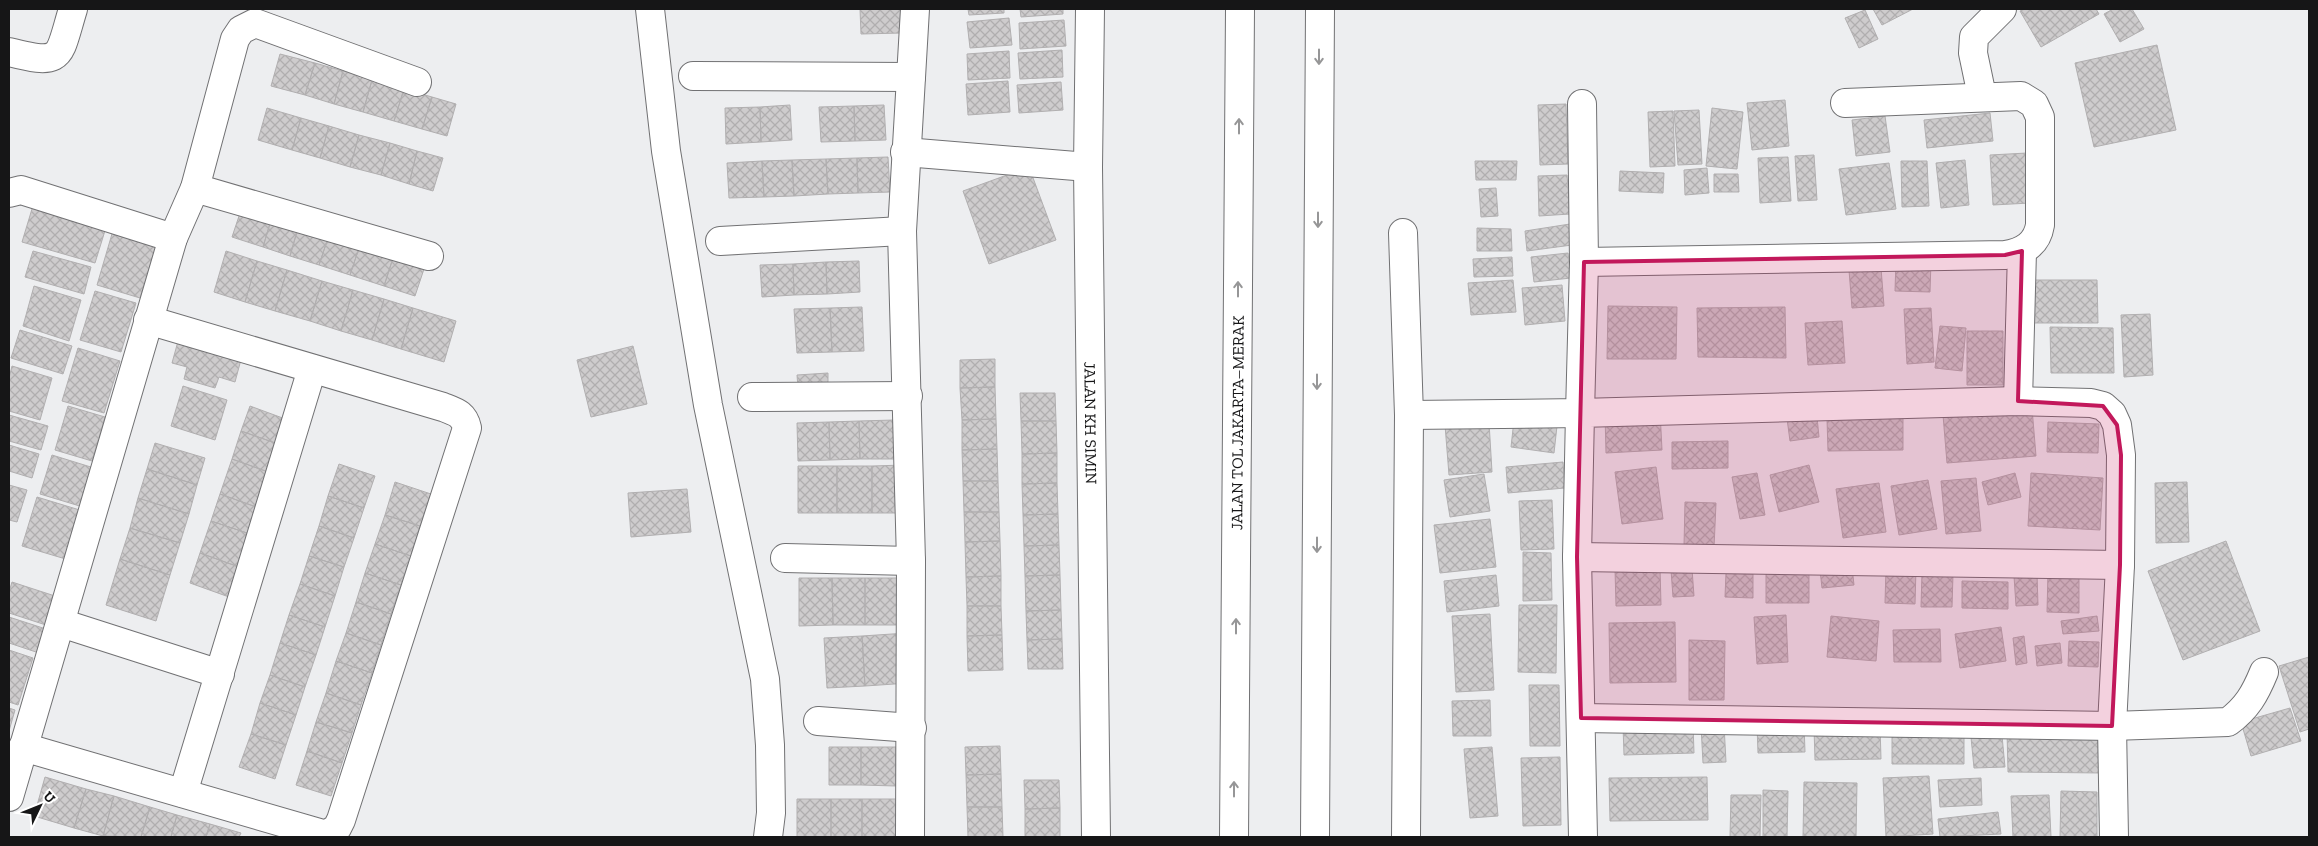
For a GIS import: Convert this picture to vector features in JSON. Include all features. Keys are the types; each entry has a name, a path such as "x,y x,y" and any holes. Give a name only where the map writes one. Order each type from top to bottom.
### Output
{"main road":[{"path":"9,52 39,60 54,57 60,51 73,9"},
{"path":"650,9 666,151 708,405 765,680 770,745 771,813 768,837"},
{"path":"910,837 912,728 911,561 902,231 905,152 916,9"},
{"name":"JALAN KH SIMIN","path":"1090,9 1088,167 1096,837"},
{"name":"JALAN TOL JAKARTA–MERAK","path":"1234,837 1240,9"},
{"path":"1315,837 1320,9"},
{"path":"1982,96 1974,53 1974,37 2002,9"},
{"path":"9,797 172,238 195,188 235,39 248,25 255,23 416,82"},
{"path":"693,76 911,77"},
{"path":"1584,262 2005,255 2022,251 2034,241 2038,234 2040,117 2034,104 2020,96 1982,96 1845,103"},
{"path":"1582,104 1584,262 1577,557 1584,837"},
{"path":"905,152 1088,167"},
{"path":"195,188 430,256"},
{"path":"9,193 21,190 172,238"},
{"path":"720,241 902,231"},
{"path":"1403,233 1409,416 1406,837"},
{"path":"2018,401 2022,251"},
{"path":"23,747 326,835 337,828 467,428 465,419 458,413 443,407 148,320"},
{"path":"183,793 312,369"},
{"path":"752,397 908,396"},
{"path":"1409,416 2018,401 2103,406 2112,414 2118,425 2121,455 2120,565 2112,726 2114,837"},
{"path":"1577,557 2120,565"},
{"path":"785,558 911,561"},
{"path":"60,623 220,674"},
{"path":"1581,718 2112,726 2228,722 2241,712 2252,698 2264,672"},
{"path":"818,721 912,728"}],"highlighted area":[{"path":"2022,251 2018,401 2103,406 2117,425 2121,455 2120,565 2112,726 1581,718 1577,557 1584,262 2005,255"}],"building":[{"path":"860,9 901,9 902,33 861,34"},
{"path":"968,9 1004,9 1004,13 969,15"},
{"path":"1020,9 1063,9 1063,14 1021,17"},
{"path":"1873,9 1913,9 1882,25"},
{"path":"2025,9 2096,9 2099,14 2041,47 2020,11"},
{"path":"2113,9 2132,9 2144,29 2120,42 2104,14"},
{"path":"1865,10 1878,39 1859,48 1845,18"},
{"path":"1009,18 1012,45 970,48 967,22"},
{"path":"1064,20 1066,46 1020,49 1019,23"},
{"path":"2157,45 2176,130 2094,147 2075,63"},
{"path":"1062,50 1063,77 1020,79 1018,53"},
{"path":"1009,51 1010,78 968,80 967,54"},
{"path":"280,54 315,63 305,95 271,86"},
{"path":"315,63 343,71 334,104 305,95"},
{"path":"343,71 372,80 363,112 334,104"},
{"path":"372,80 404,89 394,121 363,112"},
{"path":"1008,81 1010,112 968,115 966,84"},
{"path":"1061,82 1063,110 1019,113 1017,85"},
{"path":"404,89 432,97 422,129 394,121"},
{"path":"432,97 456,104 447,136 422,129"},
{"path":"1785,100 1789,146 1752,150 1747,103"},
{"path":"1566,104 1568,164 1540,165 1538,105"},
{"path":"790,105 792,140 761,142 760,107"},
{"path":"884,105 886,140 855,141 854,106"},
{"path":"854,106 855,141 821,142 819,107"},
{"path":"760,107 761,142 726,144 725,108"},
{"path":"267,108 301,118 292,150 258,140"},
{"path":"1712,108 1743,112 1737,169 1706,166"},
{"path":"1699,110 1702,164 1678,165 1674,111"},
{"path":"1673,111 1675,166 1650,167 1648,112"},
{"path":"1990,113 1993,141 1927,148 1924,120"},
{"path":"1885,116 1890,152 1856,156 1852,120"},
{"path":"301,118 329,126 320,158 292,150"},
{"path":"329,126 359,135 350,167 320,158"},
{"path":"359,135 390,143 381,175 350,167"},
{"path":"390,143 417,151 409,184 381,175"},
{"path":"417,151 443,158 433,191 409,184"},
{"path":"2027,153 2030,203 1993,205 1990,155"},
{"path":"1814,155 1817,200 1798,201 1795,156"},
{"path":"888,157 890,192 858,193 857,158"},
{"path":"1788,157 1791,201 1760,203 1758,158"},
{"path":"857,158 858,193 828,194 826,159"},
{"path":"826,159 828,194 794,196 792,160"},
{"path":"792,160 794,196 764,197 762,161"},
{"path":"1965,160 1969,205 1941,208 1936,163"},
{"path":"762,161 764,197 729,198 727,163"},
{"path":"1475,161 1517,161 1516,180 1476,180"},
{"path":"1901,161 1927,161 1929,206 1902,207"},
{"path":"1889,163 1896,209 1846,215 1839,169"},
{"path":"1029,167 1056,240 989,264 963,191"},
{"path":"1707,168 1709,193 1685,195 1684,170"},
{"path":"1620,171 1664,173 1663,193 1619,191"},
{"path":"1714,174 1738,174 1739,192 1714,192"},
{"path":"1567,175 1570,214 1539,216 1538,176"},
{"path":"1496,188 1498,216 1481,217 1479,189"},
{"path":"35,199 108,221 95,263 22,242"},
{"path":"241,210 271,220 263,247 232,237"},
{"path":"271,220 298,228 290,256 263,247"},
{"path":"1570,224 1572,245 1527,251 1525,231"},
{"path":"114,227 158,240 140,298 97,285"},
{"path":"298,228 328,238 319,265 290,256"},
{"path":"1477,228 1511,229 1512,251 1477,251"},
{"path":"328,238 359,248 350,275 319,265"},
{"path":"359,248 393,258 384,286 350,275"},
{"path":"33,251 91,267 84,294 25,277"},
{"path":"226,251 257,261 245,302 214,292"},
{"path":"1568,253 1571,278 1534,282 1531,257"},
{"path":"1512,257 1513,276 1474,277 1473,259"},
{"path":"393,258 424,269 415,296 384,286"},
{"path":"1896,260 1931,261 1930,292 1895,291"},
{"path":"257,261 287,270 275,311 245,302"},
{"path":"859,261 860,292 827,294 826,262"},
{"path":"826,262 827,294 794,295 793,264"},
{"path":"793,264 794,295 762,297 760,265"},
{"path":"1881,268 1884,306 1852,308 1849,270"},
{"path":"287,270 322,281 310,321 275,311"},
{"path":"1513,280 1516,312 1471,315 1468,283"},
{"path":"2026,280 2097,280 2098,323 2026,323"},
{"path":"322,281 353,290 341,331 310,321"},
{"path":"1562,285 1565,321 1525,325 1522,288"},
{"path":"34,286 81,300 69,341 23,326"},
{"path":"353,290 384,299 372,340 341,331"},
{"path":"95,291 136,303 121,352 80,340"},
{"path":"384,299 413,308 401,349 372,340"},
{"path":"1608,306 1677,307 1676,359 1607,359"},
{"path":"862,307 864,351 832,352 830,308"},
{"path":"1785,307 1786,358 1698,357 1697,308"},
{"path":"413,308 456,321 444,362 401,349"},
{"path":"830,308 832,352 797,353 794,309"},
{"path":"1931,308 1934,362 1907,364 1904,309"},
{"path":"2150,314 2153,375 2124,377 2121,315"},
{"path":"1842,321 1845,363 1808,365 1805,323"},
{"path":"1940,326 1966,328 1962,371 1935,368"},
{"path":"2050,327 2113,328 2114,373 2051,373"},
{"path":"20,330 72,346 63,374 11,358"},
{"path":"1967,331 2003,331 2003,385 1967,385"},
{"path":"180,334 243,352 235,382 219,377 215,388 184,379 187,367 172,363"},
{"path":"633,346 647,404 591,417 577,360"},
{"path":"78,348 120,361 104,413 62,401"},
{"path":"995,359 995,387 960,388 960,360"},
{"path":"12,366 52,378 40,420 9,411 9,378"},
{"path":"828,373 828,386 798,388 797,375"},
{"path":"183,386 227,400 215,440 171,426"},
{"path":"995,387 996,419 962,420 960,388"},
{"path":"1020,393 1055,393 1056,421 1021,421"},
{"path":"68,406 105,417 92,461 55,450"},
{"path":"250,406 288,420 281,445 241,431"},
{"path":"1816,407 1819,437 1790,441 1786,411"},
{"path":"2032,408 2036,456 1947,463 1943,415"},
{"path":"1660,411 1662,450 1606,453 1605,414"},
{"path":"9,415 48,426 41,450 9,441"},
{"path":"1903,418 1903,450 1828,451 1827,419"},
{"path":"996,419 997,449 962,450 962,420"},
{"path":"894,420 895,459 860,459 859,421"},
{"path":"1514,420 1557,426 1554,453 1511,447"},
{"path":"859,421 860,459 830,460 829,422"},
{"path":"1021,421 1056,421 1057,453 1022,454"},
{"path":"829,422 830,460 798,461 797,423"},
{"path":"1489,422 1492,472 1449,475 1445,425"},
{"path":"2048,422 2099,424 2098,453 2047,452"},
{"path":"241,431 281,445 271,473 232,459"},
{"path":"1728,441 1728,468 1672,469 1672,442"},
{"path":"155,443 205,458 197,485 147,469"},
{"path":"9,445 39,454 32,478 9,471"},
{"path":"997,449 998,481 963,481 962,450"},
{"path":"1057,453 1057,483 1022,484 1022,454"},
{"path":"52,455 94,468 83,507 40,494"},
{"path":"232,459 271,473 259,508 220,494"},
{"path":"1563,462 1565,488 1508,493 1506,467"},
{"path":"339,464 375,476 364,508 328,496"},
{"path":"904,465 905,513 872,513 872,466"},
{"path":"1809,465 1819,502 1779,512 1770,475"},
{"path":"798,466 837,466 837,513 798,513"},
{"path":"837,466 872,466 872,513 837,513"},
{"path":"1656,467 1663,519 1622,524 1615,472"},
{"path":"147,469 197,485 189,514 138,498"},
{"path":"1757,473 1765,515 1740,519 1732,477"},
{"path":"2015,473 2021,497 1988,505 1982,482"},
{"path":"2031,473 2103,478 2100,530 2028,526"},
{"path":"1484,474 1490,511 1450,517 1444,480"},
{"path":"1976,478 1981,531 1946,534 1941,481"},
{"path":"1928,480 1937,529 1899,535 1891,486"},
{"path":"963,481 998,481 999,512 964,512"},
{"path":"395,482 431,494 420,526 385,515"},
{"path":"2187,482 2189,542 2156,543 2155,483"},
{"path":"1057,483 1058,514 1023,515 1022,484"},
{"path":"1879,483 1886,532 1843,538 1836,489"},
{"path":"9,485 27,490 17,522 9,520"},
{"path":"687,489 691,532 631,537 628,493"},
{"path":"220,494 259,508 250,534 211,521"},
{"path":"328,496 364,508 354,538 319,526"},
{"path":"37,497 83,511 69,560 22,546"},
{"path":"138,498 189,514 180,543 130,528"},
{"path":"1552,500 1554,549 1521,550 1519,501"},
{"path":"1685,502 1716,503 1714,548 1684,546"},
{"path":"964,512 999,512 1000,541 965,542"},
{"path":"1058,514 1059,545 1024,546 1023,515"},
{"path":"385,515 420,526 411,556 375,544"},
{"path":"1490,519 1496,567 1440,573 1434,525"},
{"path":"211,521 250,534 239,567 200,553"},
{"path":"319,526 354,538 344,567 309,556"},
{"path":"130,528 180,543 170,575 120,559"},
{"path":"1000,541 1001,576 966,577 965,542"},
{"path":"2226,541 2260,631 2183,660 2148,571"},
{"path":"375,544 411,556 401,585 365,573"},
{"path":"1059,545 1060,575 1025,576 1024,546"},
{"path":"1523,552 1551,553 1552,600 1523,601"},
{"path":"200,553 239,567 229,597 190,583"},
{"path":"309,556 344,567 335,596 300,584"},
{"path":"120,559 170,575 156,621 106,605"},
{"path":"1852,567 1854,585 1822,588 1820,570"},
{"path":"1660,568 1661,605 1616,606 1615,569"},
{"path":"1886,568 1916,568 1915,604 1885,603"},
{"path":"1692,569 1694,596 1673,597 1671,570"},
{"path":"1766,570 1809,570 1809,603 1766,603"},
{"path":"2048,572 2079,573 2079,613 2047,612"},
{"path":"365,573 401,585 391,614 356,602"},
{"path":"1726,573 1753,574 1753,598 1725,597"},
{"path":"1922,573 1953,574 1952,607 1921,607"},
{"path":"2037,574 2038,605 2016,606 2014,576"},
{"path":"1060,575 1061,610 1026,611 1025,576"},
{"path":"1496,575 1499,606 1447,612 1444,581"},
{"path":"1001,576 1001,606 967,606 966,577"},
{"path":"799,578 832,578 833,625 799,626"},
{"path":"832,578 865,578 865,625 833,625"},
{"path":"865,578 904,578 905,625 865,625"},
{"path":"1962,581 2008,582 2008,609 1962,608"},
{"path":"12,582 58,597 49,626 9,613 9,592"},
{"path":"300,584 335,596 325,627 289,615"},
{"path":"356,602 391,614 381,645 346,633"},
{"path":"1519,605 1557,605 1556,673 1518,672"},
{"path":"967,606 1001,606 1002,635 967,636"},
{"path":"1061,610 1062,639 1027,640 1026,611"},
{"path":"1490,614 1494,690 1456,692 1452,616"},
{"path":"289,615 325,627 316,655 280,643"},
{"path":"1786,615 1788,662 1757,664 1754,617"},
{"path":"1831,616 1879,621 1876,661 1827,657"},
{"path":"2097,616 2099,631 2063,634 2061,621"},
{"path":"9,617 46,629 39,653 9,643"},
{"path":"1675,622 1676,682 1610,683 1609,623"},
{"path":"2001,627 2006,661 1960,668 1955,634"},
{"path":"1940,629 1941,662 1894,662 1893,630"},
{"path":"346,633 381,645 372,673 336,661"},
{"path":"907,633 909,683 865,686 862,636"},
{"path":"1002,635 1003,670 968,671 967,636"},
{"path":"862,636 865,686 827,688 824,638"},
{"path":"2024,636 2027,663 2016,665 2013,638"},
{"path":"1062,639 1063,669 1028,669 1027,640"},
{"path":"1689,640 1725,641 1724,700 1689,700"},
{"path":"2069,641 2099,642 2098,667 2068,666"},
{"path":"280,643 316,655 305,687 270,675"},
{"path":"2060,643 2062,663 2037,666 2035,646"},
{"path":"9,650 33,658 18,705 9,702"},
{"path":"2309,657 2309,729 2300,732 2279,666"},
{"path":"336,661 372,673 361,705 326,693"},
{"path":"270,675 305,687 296,715 260,703"},
{"path":"1529,685 1559,685 1560,746 1530,746"},
{"path":"326,693 361,705 352,733 316,722"},
{"path":"1490,700 1491,736 1453,736 1452,701"},
{"path":"260,703 296,715 286,745 251,734"},
{"path":"9,708 15,710 9,731"},
{"path":"2290,708 2301,741 2251,756 2241,722"},
{"path":"316,722 352,733 342,763 307,751"},
{"path":"1693,724 1694,753 1624,755 1623,726"},
{"path":"1804,724 1805,752 1758,753 1757,725"},
{"path":"1724,725 1726,762 1703,763 1701,726"},
{"path":"2001,725 2005,767 1974,768 1970,727"},
{"path":"1880,726 1881,759 1815,760 1814,728"},
{"path":"1892,726 1964,726 1964,764 1892,764"},
{"path":"2007,731 2100,731 2101,773 2008,772"},
{"path":"251,734 286,745 275,779 239,767"},
{"path":"1000,746 1001,774 966,775 965,747"},
{"path":"829,747 861,747 861,785 829,785"},
{"path":"861,747 896,747 896,786 861,785"},
{"path":"1492,747 1498,816 1470,818 1464,749"},
{"path":"307,751 342,763 331,796 296,785"},
{"path":"1560,757 1561,825 1523,826 1521,758"},
{"path":"1001,774 1002,807 967,807 966,775"},
{"path":"1929,776 1933,834 1886,837 1883,778"},
{"path":"45,777 86,789 74,828 34,816"},
{"path":"1707,777 1708,820 1610,821 1609,778"},
{"path":"1981,778 1982,805 1940,807 1938,780"},
{"path":"1024,780 1059,780 1060,808 1025,809"},
{"path":"1804,782 1857,783 1856,837 1803,837"},
{"path":"86,789 114,796 103,836 74,828"},
{"path":"1763,790 1788,791 1787,837 1763,837"},
{"path":"2061,791 2097,792 2097,837 2060,837"},
{"path":"1731,795 1761,795 1760,837 1730,837"},
{"path":"2049,795 2051,837 2013,837 2011,796"},
{"path":"114,796 150,807 141,837 103,836"},
{"path":"797,799 831,799 831,837 797,837"},
{"path":"831,799 862,799 862,837 831,837"},
{"path":"862,799 898,799 899,837 862,837"},
{"path":"150,807 177,815 171,837 141,837"},
{"path":"967,807 1002,807 1003,837 968,837"},
{"path":"1060,808 1060,837 1025,837 1025,809"},
{"path":"1998,812 2001,834 1940,837 1938,819"},
{"path":"177,815 210,824 206,837 171,837"},
{"path":"210,824 241,833 239,837 206,837"}]}
